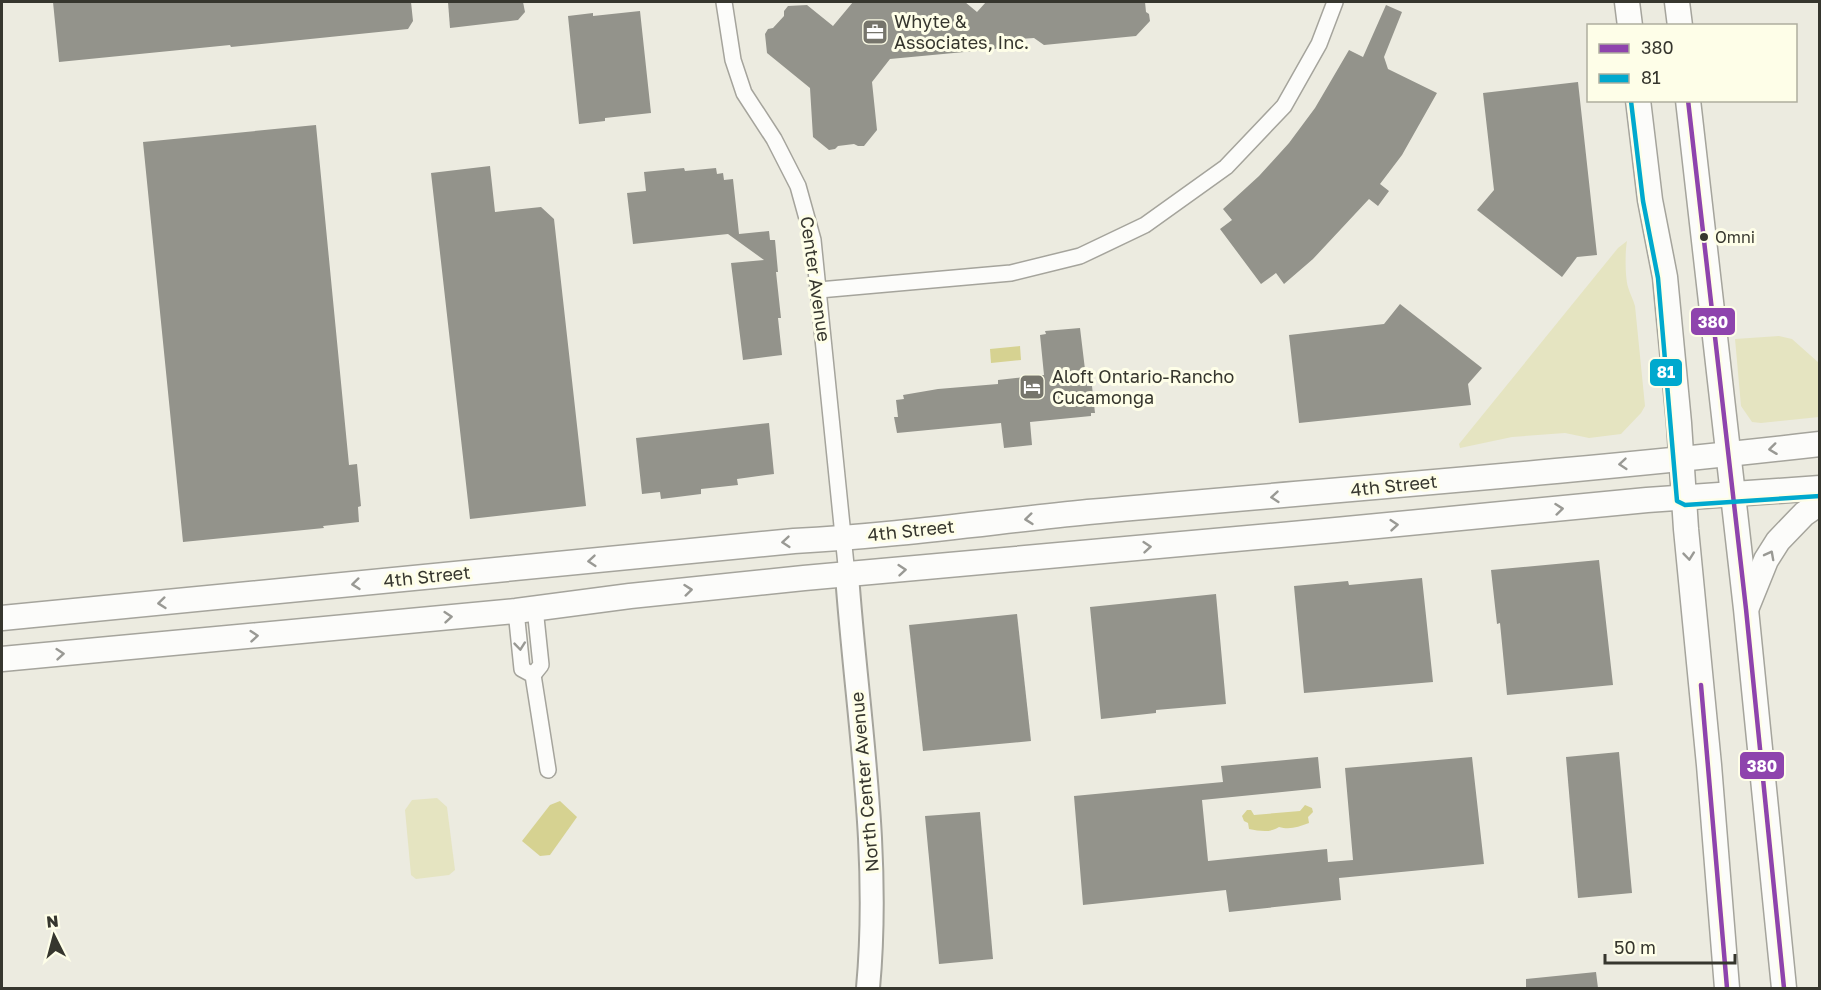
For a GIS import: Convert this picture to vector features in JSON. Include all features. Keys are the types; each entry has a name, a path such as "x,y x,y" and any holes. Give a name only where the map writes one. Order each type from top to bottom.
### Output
{"main road":[{"path":"1627,2 1630,24"},
{"path":"1677,2 1680,24"},
{"path":"1638,102 1650,200 1665,278 1709,765 1726,988"},
{"path":"1688,102 1746,609 1784,988"},
{"name":"4th Street","path":"2,618 1087,513 1333,492 1682,478 1730,474 1820,444"},
{"name":"4th Street","path":"2,660 525,610 630,596 848,575 1682,478 1730,474 1820,488"},
{"path":"1746,609 1766,560 1778,541 1804,514 1820,503"}],"street":[{"name":"Center Avenue","path":"724,2 733,60 744,93 774,139 798,186 813,240 848,575"},
{"path":"819,290 1011,273 1080,256 1145,225 1226,167 1284,106 1319,44 1335,2"},
{"name":"North Center Avenue","path":"848,575 868,790 873,877 868,988"},
{"path":"525,610 522,669 533,675 548,770"}],"green space":[{"path":"1627,241 1626,277 1635,306 1645,406 1641,413 1621,434 1589,438 1565,433 1512,437 1460,448 1459,444 1618,248"},
{"path":"1779,336 1792,339 1819,363 1819,417 1752,422 1741,406 1735,339"},
{"path":"437,798 447,807 455,870 449,875 416,879 411,875 405,810 412,800"}],"shaded area":[{"path":"1020,346 1021,360 991,363 990,349"},
{"path":"560,801 577,817 550,855 540,856 522,841 550,805"},
{"path":"1305,805 1312,808 1313,812 1308,817 1309,823 1294,828 1279,827 1265,831 1249,829 1248,823 1242,816 1247,810 1251,810 1254,815 1300,811"}],"building":[{"path":"53,2 411,2 413,21 408,29 59,62"},
{"path":"448,2 523,2 525,12 518,20 450,28"},
{"path":"853,2 965,2 977,12 986,2 1145,2 1150,21 1136,36 1044,45 1034,38 1004,40 996,49 890,59 872,82 877,130 864,146 854,144 829,150 813,137 810,88 767,53 765,34 784,16 784,11 788,6 807,5 833,26"},
{"path":"1386,5 1402,12 1384,57 1388,69 1437,93 1402,155 1380,184 1389,191 1378,206 1369,199 1313,259 1284,284 1276,273 1261,284 1220,229 1232,220 1223,209 1259,176 1289,143 1315,108 1349,50 1363,57"},
{"path":"640,11 651,113 605,118 605,121 579,124 568,16"},
{"path":"1578,82 1597,255 1577,257 1562,277 1477,210 1494,190 1483,93"},
{"path":"316,125 349,465 357,464 361,506 358,507 359,522 323,526 324,528 183,542 143,142"},
{"path":"490,166 495,212 541,207 554,219 586,506 470,519 431,173"},
{"path":"684,168 685,171 716,168 717,174 723,173 724,180 733,179 739,234 769,231 770,240 775,240 782,355 743,360 731,263 764,260 728,234 633,244 627,193 646,191 644,172"},
{"path":"1400,304 1482,368 1468,384 1471,405 1299,423 1289,335 1384,324"},
{"name":"Aloft Ontario-Rancho Cucamonga","path":"1080,328 1087,386 1092,386 1095,413 1091,413 1091,416 1030,422 1032,445 1004,448 1001,423 897,433 894,417 898,417 896,400 904,399 903,395 938,389 998,384 998,380 1044,375 1040,335 1046,334 1045,331"},
{"path":"769,423 774,474 737,479 738,485 701,489 701,494 661,499 660,492 642,494 636,438"},
{"path":"1599,560 1613,685 1507,695 1500,623 1497,624 1491,570"},
{"path":"1422,578 1433,682 1304,693 1294,586 1348,581 1349,585"},
{"path":"1216,594 1226,704 1156,710 1156,713 1101,719 1090,607"},
{"path":"1017,614 1031,741 923,751 909,625"},
{"path":"1619,752 1632,893 1578,898 1566,757"},
{"path":"1318,757 1321,788 1202,800 1208,861 1327,849 1328,862 1353,860 1345,768 1472,757 1484,864 1339,878 1341,900 1229,912 1226,890 1083,905 1074,796 1223,782 1221,766"},
{"path":"980,812 993,959 939,964 925,816"},
{"path":"1596,972 1598,988 1526,988 1526,979"}],"transit line":[{"name":"81","path":"1631,102 1643,201 1658,278 1677,501 1685,505 1820,496"},
{"name":"380","path":"1688,102 1746,609 1784,988"},
{"name":"380","path":"1701,685 1727,988"}],"place":[{"name":"Whyte & Associates, Inc.","path":"875,32"},
{"name":"Omni","path":"1704,237"},
{"name":"Aloft Ontario-Rancho Cucamonga","path":"1032,387"}]}
